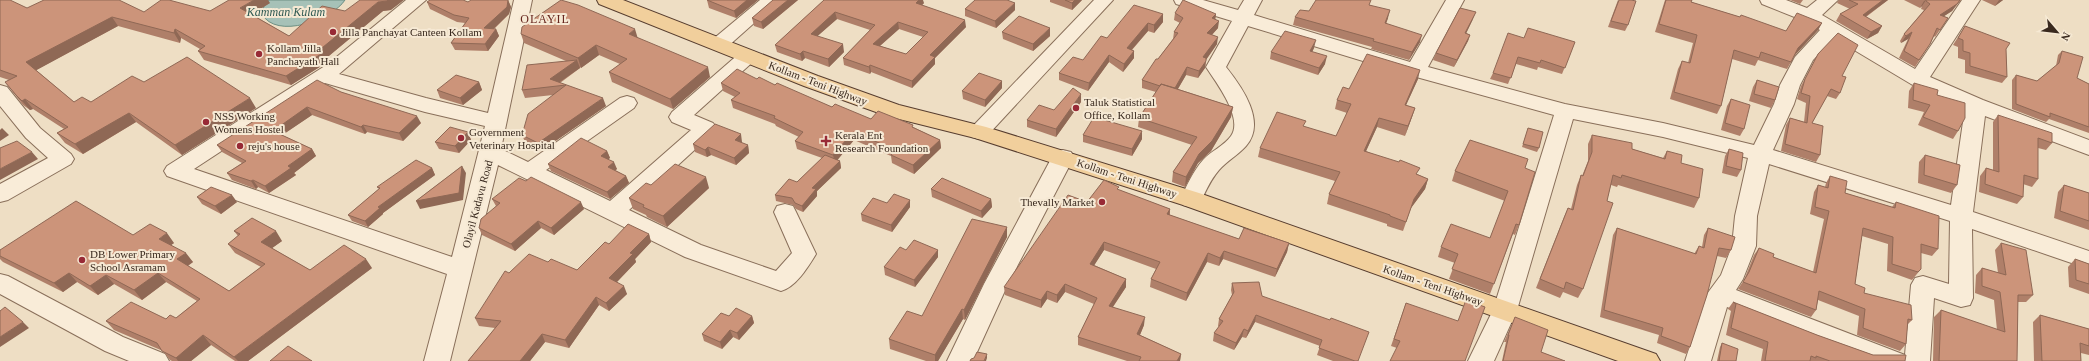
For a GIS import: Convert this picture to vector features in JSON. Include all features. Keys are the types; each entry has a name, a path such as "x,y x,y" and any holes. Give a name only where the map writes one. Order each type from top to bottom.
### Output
{"main road":[{"name":"Kollam - Teni Highway","path":"606,0 811,81 894,111 979,132 1063,157 1191,199 1647,361"}],"street":[{"path":"417,0 335,68 175,171 460,269"},
{"name":"Olayil Kadavu Road","path":"437,361 490,152 523,0"},
{"path":"719,44 771,0"},
{"path":"979,132 1104,0"},
{"path":"1183,0 1416,70 1565,111 1656,128 1760,154 1961,217 2089,260"},
{"path":"1191,199 1211,165 1241,139 1245,132 1244,119 1232,88 1216,67 1253,0"},
{"path":"1416,70 1438,28 1456,0"},
{"path":"1769,0 1809,16 1831,30 1872,51 1918,79 1976,105 2089,148"},
{"path":"1809,16 1829,0"},
{"path":"1918,79 1971,1"},
{"path":"1698,361 1719,294 1731,279 1744,246 1746,216 1760,154 1784,104 1790,85 1805,57 1831,30"},
{"path":"612,212 706,128 679,117 748,56"},
{"path":"322,76 425,105 496,122"},
{"path":"0,92 33,133 63,158 0,194"},
{"path":"530,172 627,103"},
{"path":"1917,361 1922,285 1961,298 1961,217 1976,105"},
{"path":"1481,361 1505,310 1565,111"},
{"path":"13,144 33,133"},
{"path":"490,152 693,251 782,282 804,254 784,212"},
{"path":"960,361 996,284 1063,157"},
{"path":"0,283 114,344 156,361"},
{"path":"1719,294 1894,361"}],"water":[{"name":"Kamman Kulam","path":"269,0 345,0 329,14 317,20 304,24 279,26 269,22 262,14 264,6"}],"building":[{"path":"0,0 10,0 27,8 44,0 119,0 144,12 161,0 169,0 210,11 229,0 254,0 240,8 289,36 322,6 345,11 360,0 388,0 378,2 317,52 321,54 286,76 198,51 205,46 175,29 174,33 112,17 26,62 74,102 82,97 91,102 132,76 144,82 187,57 250,98 175,145 129,113 75,144 57,133 68,127 25,99 22,101 5,82 17,76 0,70"},
{"path":"430,0 463,0 468,2 471,0 508,0 507,7 484,28 496,29 485,44 451,43 469,18 454,15 427,2"},
{"path":"561,0 578,5 635,29 629,34 708,67 670,99 609,72 627,59 596,45 578,58 521,34 522,27"},
{"path":"707,0 747,0 734,11"},
{"path":"773,0 788,0 761,22 752,18"},
{"path":"824,0 919,0 916,3 965,20 930,55 935,57 912,81 870,65 869,67 843,58 875,25 835,12 811,34 843,44 828,59 803,51 800,54 775,45","holes":["898,22 928,32 906,54 873,44"]},
{"path":"975,0 1007,0 1015,3 995,21 965,9"},
{"path":"1065,0 1075,0 1072,3"},
{"path":"1183,0 1216,14 1212,18 1219,21 1207,33 1218,37 1203,57 1206,58 1206,61 1199,71 1187,67 1175,88 1161,84 1160,86 1142,80 1156,59 1158,59 1178,33 1174,32 1183,18 1175,13"},
{"path":"1316,0 1371,0 1369,5 1390,10 1385,23 1422,35 1412,52 1373,41 1374,39 1295,17 1300,10 1309,11"},
{"path":"1619,0 1636,1 1628,25 1611,21"},
{"path":"1666,0 1692,0 1691,2 1740,17 1741,15 1786,31 1797,13 1822,23 1798,48 1791,62 1761,52 1759,58 1734,50 1721,106 1674,92 1682,61 1690,63 1697,35 1659,24"},
{"path":"1849,0 1883,0 1863,15 1882,26 1871,32 1840,14 1858,4"},
{"path":"1926,0 1960,0 1957,4 1940,15 1948,18 1940,30 1937,28 1930,44 1919,60 1904,51 1912,32 1906,36 1904,34 1930,4"},
{"path":"1134,5 1163,14 1154,25 1148,23 1127,48 1134,51 1124,64 1109,55 1089,83 1059,73 1073,57 1083,60 1101,36 1107,38"},
{"path":"1460,8 1476,12 1465,33 1470,35 1457,60 1436,53"},
{"path":"1019,16 1050,28 1033,44 1002,32"},
{"path":"1965,26 2010,43 2006,49 2007,77 1970,66 1970,53 1963,51 1963,40 1958,38"},
{"path":"1528,28 1575,42 1565,68 1541,60 1540,63 1518,57 1511,78 1493,73 1508,33 1524,38"},
{"path":"1285,31 1316,40 1310,51 1327,56 1319,68 1271,52"},
{"path":"1838,33 1858,45 1842,76 1846,77 1840,93 1831,89 1812,123 1823,126 1820,155 1785,144 1790,118 1807,123 1810,96 1801,93 1805,79 1818,54"},
{"path":"2062,51 2083,57 2077,78 2089,84 2089,127 2050,113 2050,117 2016,104 2016,75 2037,81 2059,63"},
{"path":"1367,54 1420,70 1405,105 1415,108 1408,126 1379,118 1364,151 1399,162 1400,160 1420,168 1416,174 1428,179 1414,199 1406,222 1329,194 1340,172 1260,148 1277,112 1306,121 1303,126 1336,136 1351,104 1337,100 1343,87 1349,89"},
{"path":"577,60 550,79 603,98 538,143 522,135 528,114 566,85 522,90 527,65"},
{"path":"737,69 757,79 759,77 775,85 777,83 832,107 835,104 871,119 878,111 913,125 912,127 940,140 913,165 891,155 896,150 853,132 833,155 795,141 803,132 774,118 775,116 731,100 740,93 721,83"},
{"path":"979,73 1002,81 985,100 962,91"},
{"path":"456,75 479,82 460,98 437,90"},
{"path":"317,80 341,92 417,116 399,133 363,125 361,127 307,107 273,131 312,149 288,166 291,168 265,186 253,180 251,181 227,173 246,161 217,145"},
{"path":"1757,80 1779,87 1775,100 1754,94"},
{"path":"1914,83 1938,90 1937,95 1965,103 1965,118 1958,131 1923,117 1930,105 1913,100"},
{"path":"1161,84 1233,107 1212,141 1199,154 1186,177 1173,172 1197,137 1139,118"},
{"path":"1073,88 1081,94 1056,129 1027,120 1039,105 1054,110"},
{"path":"1731,99 1750,105 1744,129 1725,123"},
{"path":"1998,115 2052,133 2052,143 2038,138 2038,179 2024,175 2023,197 1985,184 1986,168 1999,172"},
{"path":"1094,117 1142,131 1132,149 1083,135"},
{"path":"715,124 741,134 735,140 748,145 734,158 708,147 705,150 693,144"},
{"path":"450,127 468,132 455,146 435,142"},
{"path":"1528,128 1543,132 1539,148 1523,144"},
{"path":"1592,135 1632,143 1632,149 1665,159 1667,151 1682,155 1681,163 1703,169 1699,198 1622,175 1621,178 1613,175 1607,201 1613,203 1583,289 1566,282 1564,289 1540,279 1568,208 1573,210 1581,175 1583,176 1592,152"},
{"path":"581,138 607,151 601,156 614,162 608,167 626,176 607,192 548,164"},
{"path":"1470,140 1528,159 1525,168 1535,172 1519,225 1516,224 1494,284 1452,269 1458,254 1441,247 1451,224 1490,238 1508,191 1455,171"},
{"path":"17,141 32,152 0,169 0,148"},
{"path":"1729,149 1743,153 1741,170 1726,166"},
{"path":"825,155 840,161 812,188 816,189 802,206 795,203 792,198 775,195 789,179 797,182"},
{"path":"1925,155 1960,165 1957,185 1924,175"},
{"path":"416,160 432,168 378,207 380,208 365,221 348,215 380,188 377,187"},
{"path":"675,164 706,177 663,216 643,207 644,205 629,198 646,183 651,185"},
{"path":"462,166 459,193 416,201"},
{"path":"1830,176 1847,181 1845,193 1895,208 1896,202 1939,216 1938,249 1921,244 1921,269 1918,272 1892,264 1893,237 1863,228 1855,284 1865,288 1864,293 1911,305 1912,320 1908,319 1906,344 1863,328 1865,309 1819,291 1816,310 1743,282 1759,248 1774,254 1773,257 1816,273 1829,211 1815,207 1818,185 1828,188"},
{"path":"531,177 581,202 551,228 538,221 511,244 479,228 481,219 500,203 492,199 519,178 526,181"},
{"path":"942,178 991,199 981,211 931,189"},
{"path":"1104,180 1119,187 1117,189 1170,209 1167,214 1239,239 1244,228 1289,243 1277,269 1224,251 1220,258 1208,253 1187,293 1151,279 1160,262 1104,242 1090,264 1126,279 1109,306 1145,317 1137,334 1181,354 1177,361 1139,361 1141,357 1078,337 1097,298 1065,284 1057,295 1047,291 1041,300 1004,287 1068,195 1087,202"},
{"path":"2064,185 2089,193 2089,221 2060,211"},
{"path":"211,187 232,195 215,206 197,197"},
{"path":"894,194 910,200 891,225 861,214 873,198 887,203"},
{"path":"76,201 133,235 150,224 167,233 159,239 186,253 177,259 229,291 265,264 228,244 240,234 234,231 252,218 276,231 261,242 310,270 344,245 366,259 234,357 203,335 176,358 162,351 157,343 106,321 131,302 166,319 170,315 176,318 200,299 158,273 134,290 106,275 90,286 69,273 54,283 0,256 0,250"},
{"path":"972,219 1007,227 964,310 962,309 935,355 889,339 907,311 922,316"},
{"path":"628,224 649,234 630,253 633,254 609,278 624,286 606,303 596,297 565,340 542,334 520,361 468,361 501,321 475,318 505,271 509,273 529,254 548,262 551,259 577,270 605,242 609,244"},
{"path":"1617,228 1696,254 1699,246 1704,248 1708,228 1735,237 1731,250 1719,248 1707,295 1690,347 1661,336 1663,328 1604,310"},
{"path":"914,240 938,250 914,280 884,267 900,247 906,250"},
{"path":"2001,243 2026,250 2033,295 2018,295 2017,361 1939,361 1941,310 2005,332 2000,292 1982,286 1982,268 2006,275"},
{"path":"2075,259 2089,264 2089,284 2076,280"},
{"path":"1259,282 1262,296 1369,332 1358,361 1319,348 1322,340 1256,315 1248,331 1244,329 1236,343 1214,333 1223,321 1219,319 1234,292 1232,283"},
{"path":"1466,300 1485,307 1465,361 1390,361 1400,341 1394,339 1406,303 1458,321"},
{"path":"1733,302 1873,355 1906,355 1905,361 1830,361 1816,356 1816,358 1811,356 1810,361 1765,361 1768,342 1731,328 1736,304"},
{"path":"5,307 23,322 0,337 0,311"},
{"path":"736,308 752,316 737,333 730,330 720,342 702,334 721,313 729,316"},
{"path":"2040,315 2089,329 2089,346 2080,343 2081,361 2042,361"},
{"path":"1515,317 1548,330 1541,352 1565,361 1503,361 1508,335"},
{"path":"1722,343 1738,349 1736,361 1719,361"},
{"path":"288,346 312,361 270,361"},
{"path":"977,352 987,354 984,361 970,361 974,358"}],"place":[{"name":"Jilla Panchayat Canteen Kollam","path":"333,32"},
{"name":"Kollam Jilla Panchayath Hall","path":"259,54"},
{"name":"Taluk Statistical Office, Kollam","path":"1076,108"},
{"name":"NSS Working Womens Hostel","path":"206,122"},
{"name":"Government Veterinary Hospital","path":"461,138"},
{"name":"Kerala Ent Research Foundation","path":"826,141"},
{"name":"reju's house","path":"240,146"},
{"name":"Thevally Market","path":"1102,202"},
{"name":"DB Lower Primary School Asramam","path":"82,260"}],"district":[{"name":"OLAYIL","path":"545,19"}]}
